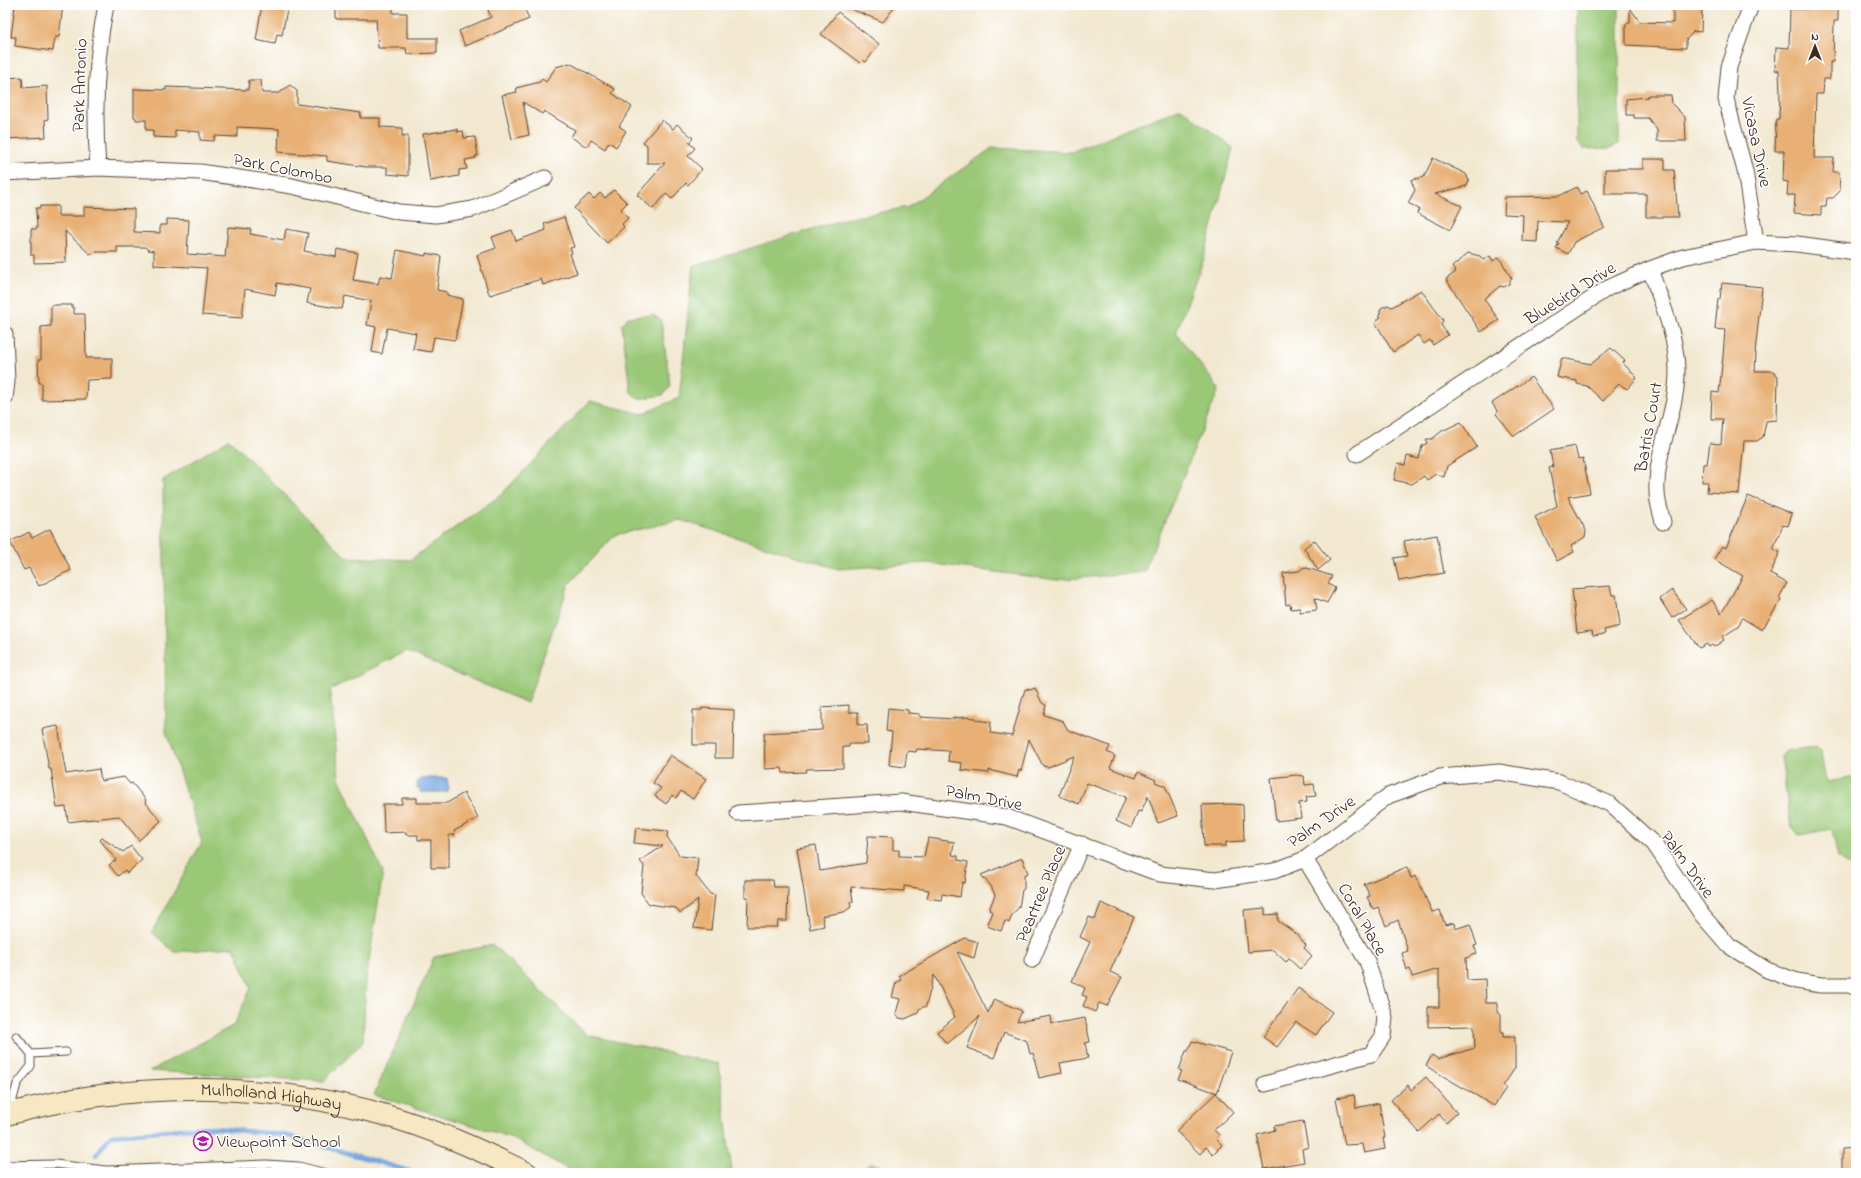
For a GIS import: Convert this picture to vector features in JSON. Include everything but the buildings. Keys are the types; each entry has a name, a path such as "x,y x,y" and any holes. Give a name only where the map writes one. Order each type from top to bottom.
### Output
{"main road":[{"name":"Mulholland Highway","path":"10,1114 61,1101 158,1091 213,1090 268,1094 325,1101 382,1114 434,1131 485,1152 527,1173"}],"street":[{"name":"Park Antonio","path":"98,168 96,84 100,32 106,5"},
{"name":"Vicasa Drive","path":"1752,5 1729,67 1726,99 1745,171 1756,242"},
{"name":"Park Colombo","path":"5,173 98,168 200,172 292,186 399,212 436,215 473,209 545,178"},
{"name":"Bluebird Drive","path":"1357,454 1608,288 1650,269 1683,257 1756,242 1798,244 1856,252"},
{"name":"Batris Court","path":"1650,269 1671,331 1677,368 1675,398 1659,468 1657,492 1662,522"},
{"path":"5,334 7,382 5,398"},
{"name":"Palm Drive","path":"738,813 901,802 1007,817 1160,874 1214,880 1274,870 1306,859 1388,796 1440,777 1499,772 1559,782 1610,804 1654,844 1702,914 1729,946 1767,970 1797,981 1821,985 1854,985"},
{"name":"Peartree Place","path":"1032,960 1082,844"},
{"name":"Coral Place","path":"1266,1084 1371,1054 1383,1036 1385,1017 1367,961 1306,859"}],"lane":[{"path":"10,1114 17,1084 31,1066 31,1054 16,1036"},
{"path":"31,1054 66,1052"},
{"path":"5,1165 55,1164 106,1170 266,1164 299,1166 326,1173"}],"green space":[{"path":"1577,5 1619,5 1619,143 1611,148 1583,149 1577,142"},
{"path":"1181,108 1233,148 1204,258 1176,333 1219,389 1144,572 1057,580 927,563 838,569 680,520 615,535 569,584 527,703 406,651 330,690 339,778 383,872 366,979 363,1042 324,1081 150,1071 234,1025 251,988 234,947 174,952 152,932 202,842 166,732 163,480 229,439 346,557 410,560 502,494 590,401 642,414 679,398 693,266 845,219 908,207 992,148 1071,152"},
{"path":"653,315 661,320 670,386 663,395 638,399 630,391 622,325 628,317"},
{"path":"1815,747 1821,752 1826,782 1856,777 1856,863 1846,864 1838,858 1832,829 1799,835 1791,828 1781,757 1786,751"},
{"path":"493,945 587,1035 719,1064 732,1173 575,1173 510,1137 374,1095 434,957"},
{"path":"872,1163 901,1173 856,1173"}],"water":[{"path":"420,778 447,778 449,789 447,789 447,792 420,792 420,788 417,788 417,781 420,781"}],"waterway":[{"path":"96,1155 111,1135 206,1127 285,1135 416,1173"}],"place":[{"name":"Viewpoint School","path":"203,1141"}]}
